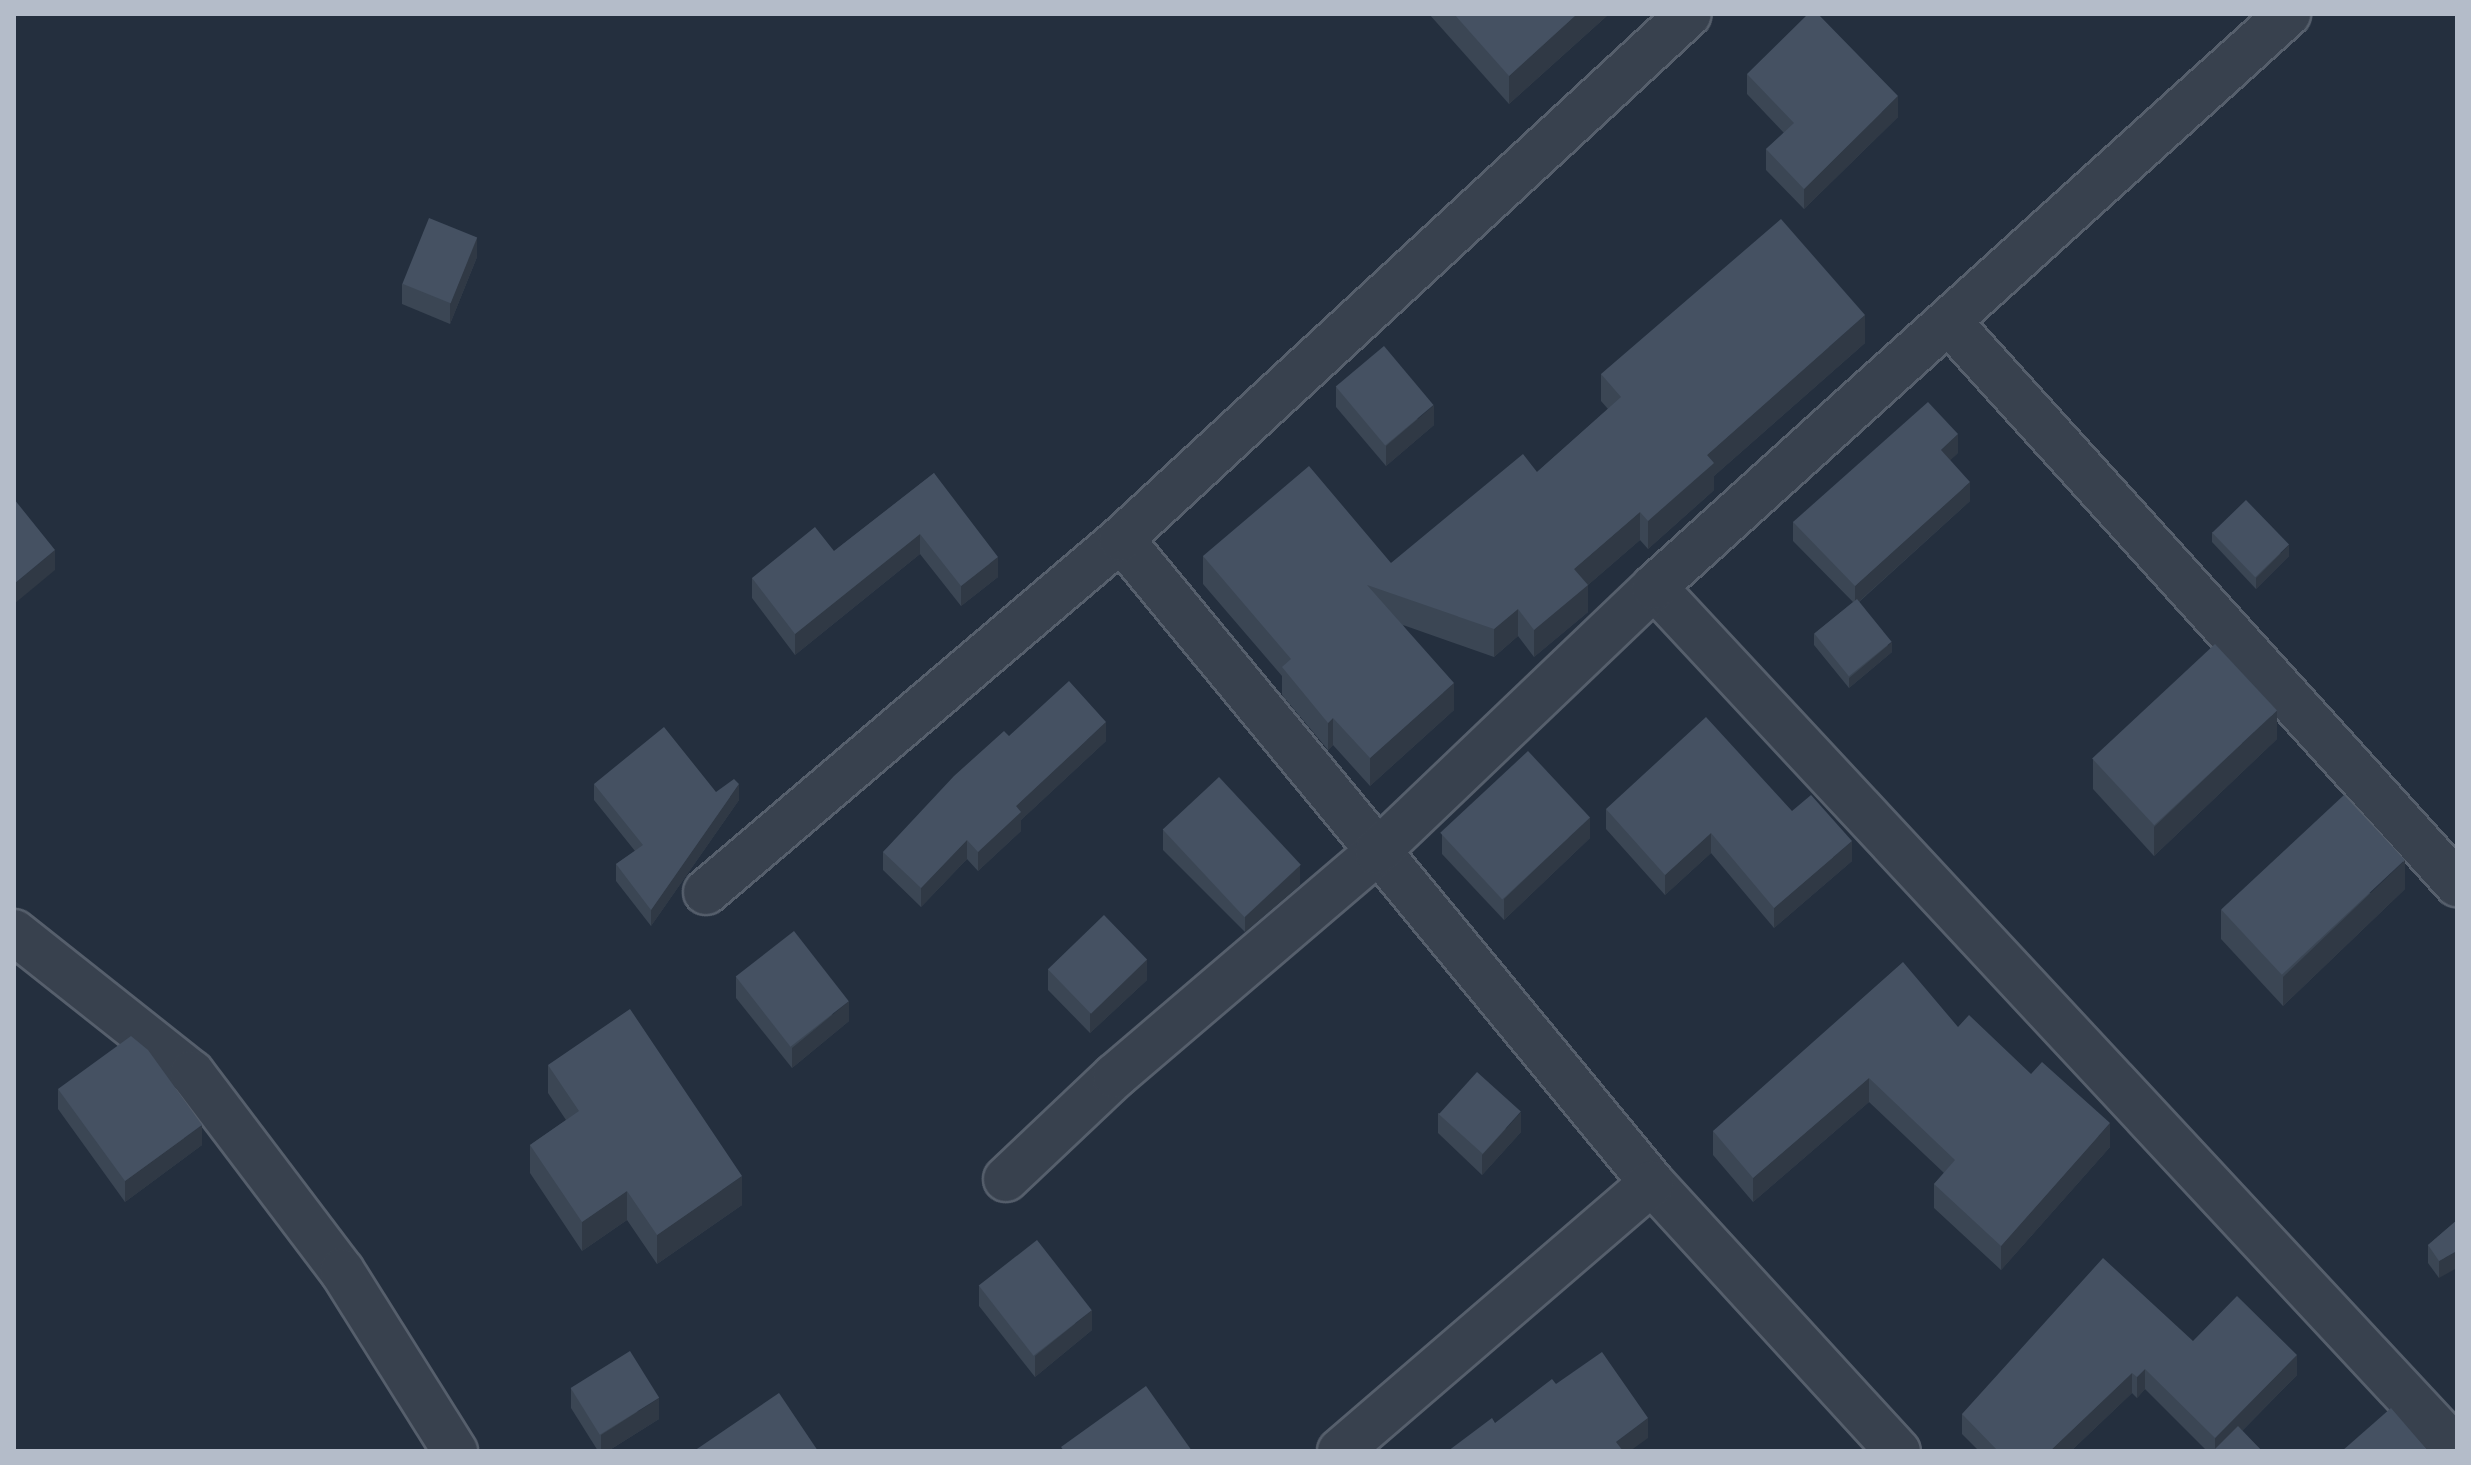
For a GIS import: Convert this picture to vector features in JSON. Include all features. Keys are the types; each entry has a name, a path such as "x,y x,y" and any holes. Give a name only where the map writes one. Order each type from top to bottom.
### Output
{"street":[{"path":"706,892 1121,539 1689,14"},
{"path":"1006,1179 1115,1076 1377,852 1654,587 2284,15"},
{"path":"1949,322 2457,884"},
{"path":"1121,539 1652,1183 1898,1451"},
{"path":"1654,587 2457,1450"},
{"path":"14,932 192,1073 342,1271 455,1451"},
{"path":"1340,1451 1652,1183"}],"building":[{"path":"1454,14 1577,14 1509,76"},
{"path":"1808,14 1818,14 1898,96 1804,189 1766,149 1794,123 1747,74"},
{"path":"429,218 477,237 451,303 402,284"},
{"path":"1781,219 1865,315 1707,455 1714,463 1648,521 1640,512 1574,569 1588,585 1534,630 1518,609 1494,629 1367,585 1454,683 1370,758 1333,718 1328,723 1282,667 1291,659 1203,556 1309,466 1391,563 1523,454 1537,472 1621,397 1601,374"},
{"path":"1384,346 1433,405 1385,445 1336,386"},
{"path":"1928,402 1958,434 1941,450 1970,482 1855,586 1793,522"},
{"path":"934,473 998,557 961,586 920,534 795,634 752,578 815,527 834,551"},
{"path":"14,499 55,550 14,584"},
{"path":"2246,500 2289,545 2255,577 2212,533"},
{"path":"1857,599 1892,642 1849,676 1814,634"},
{"path":"2215,644 2277,711 2154,825 2092,759"},
{"path":"1069,681 1106,722 1016,806 1021,812 978,852 967,840 921,888 883,852 954,776 1004,731 1009,736"},
{"path":"1706,717 1792,811 1811,795 1852,841 1774,908 1711,833 1665,875 1606,809"},
{"path":"664,727 716,792 734,779 739,784 651,910 616,864 643,845 594,784"},
{"path":"1528,751 1590,818 1502,899 1440,833"},
{"path":"1219,777 1301,865 1245,917 1163,830"},
{"path":"2344,795 2405,860 2282,975 2221,910"},
{"path":"1104,915 1147,960 1091,1014 1048,969"},
{"path":"794,931 849,1001 790,1047 736,977"},
{"path":"1903,962 1958,1027 1969,1015 2031,1074 2042,1062 2110,1123 2001,1246 1934,1184 1955,1160 1869,1078 1753,1178 1713,1131"},
{"path":"630,1009 742,1176 657,1235 627,1191 582,1222 530,1145 579,1111 548,1065"},
{"path":"131,1036 148,1050 202,1125 125,1181 58,1089"},
{"path":"1477,1072 1521,1111 1483,1154 1439,1114"},
{"path":"2457,1220 2457,1251 2439,1261 2428,1245"},
{"path":"1037,1240 1092,1310 1033,1356 979,1286"},
{"path":"2103,1258 2193,1341 2237,1296 2297,1355 2215,1438 2145,1369 2137,1377 2132,1373 2050,1451 1998,1451 1962,1414"},
{"path":"630,1351 659,1398 600,1435 571,1388"},
{"path":"1602,1352 1648,1418 1616,1442 1623,1451 1448,1451 1492,1418 1495,1423 1552,1379 1556,1384"},
{"path":"1146,1386 1192,1451 1064,1451 1061,1447"},
{"path":"779,1393 818,1451 694,1451"},
{"path":"2391,1408 2428,1451 2342,1451"},
{"path":"2238,1426 2262,1451 2213,1451"}]}
